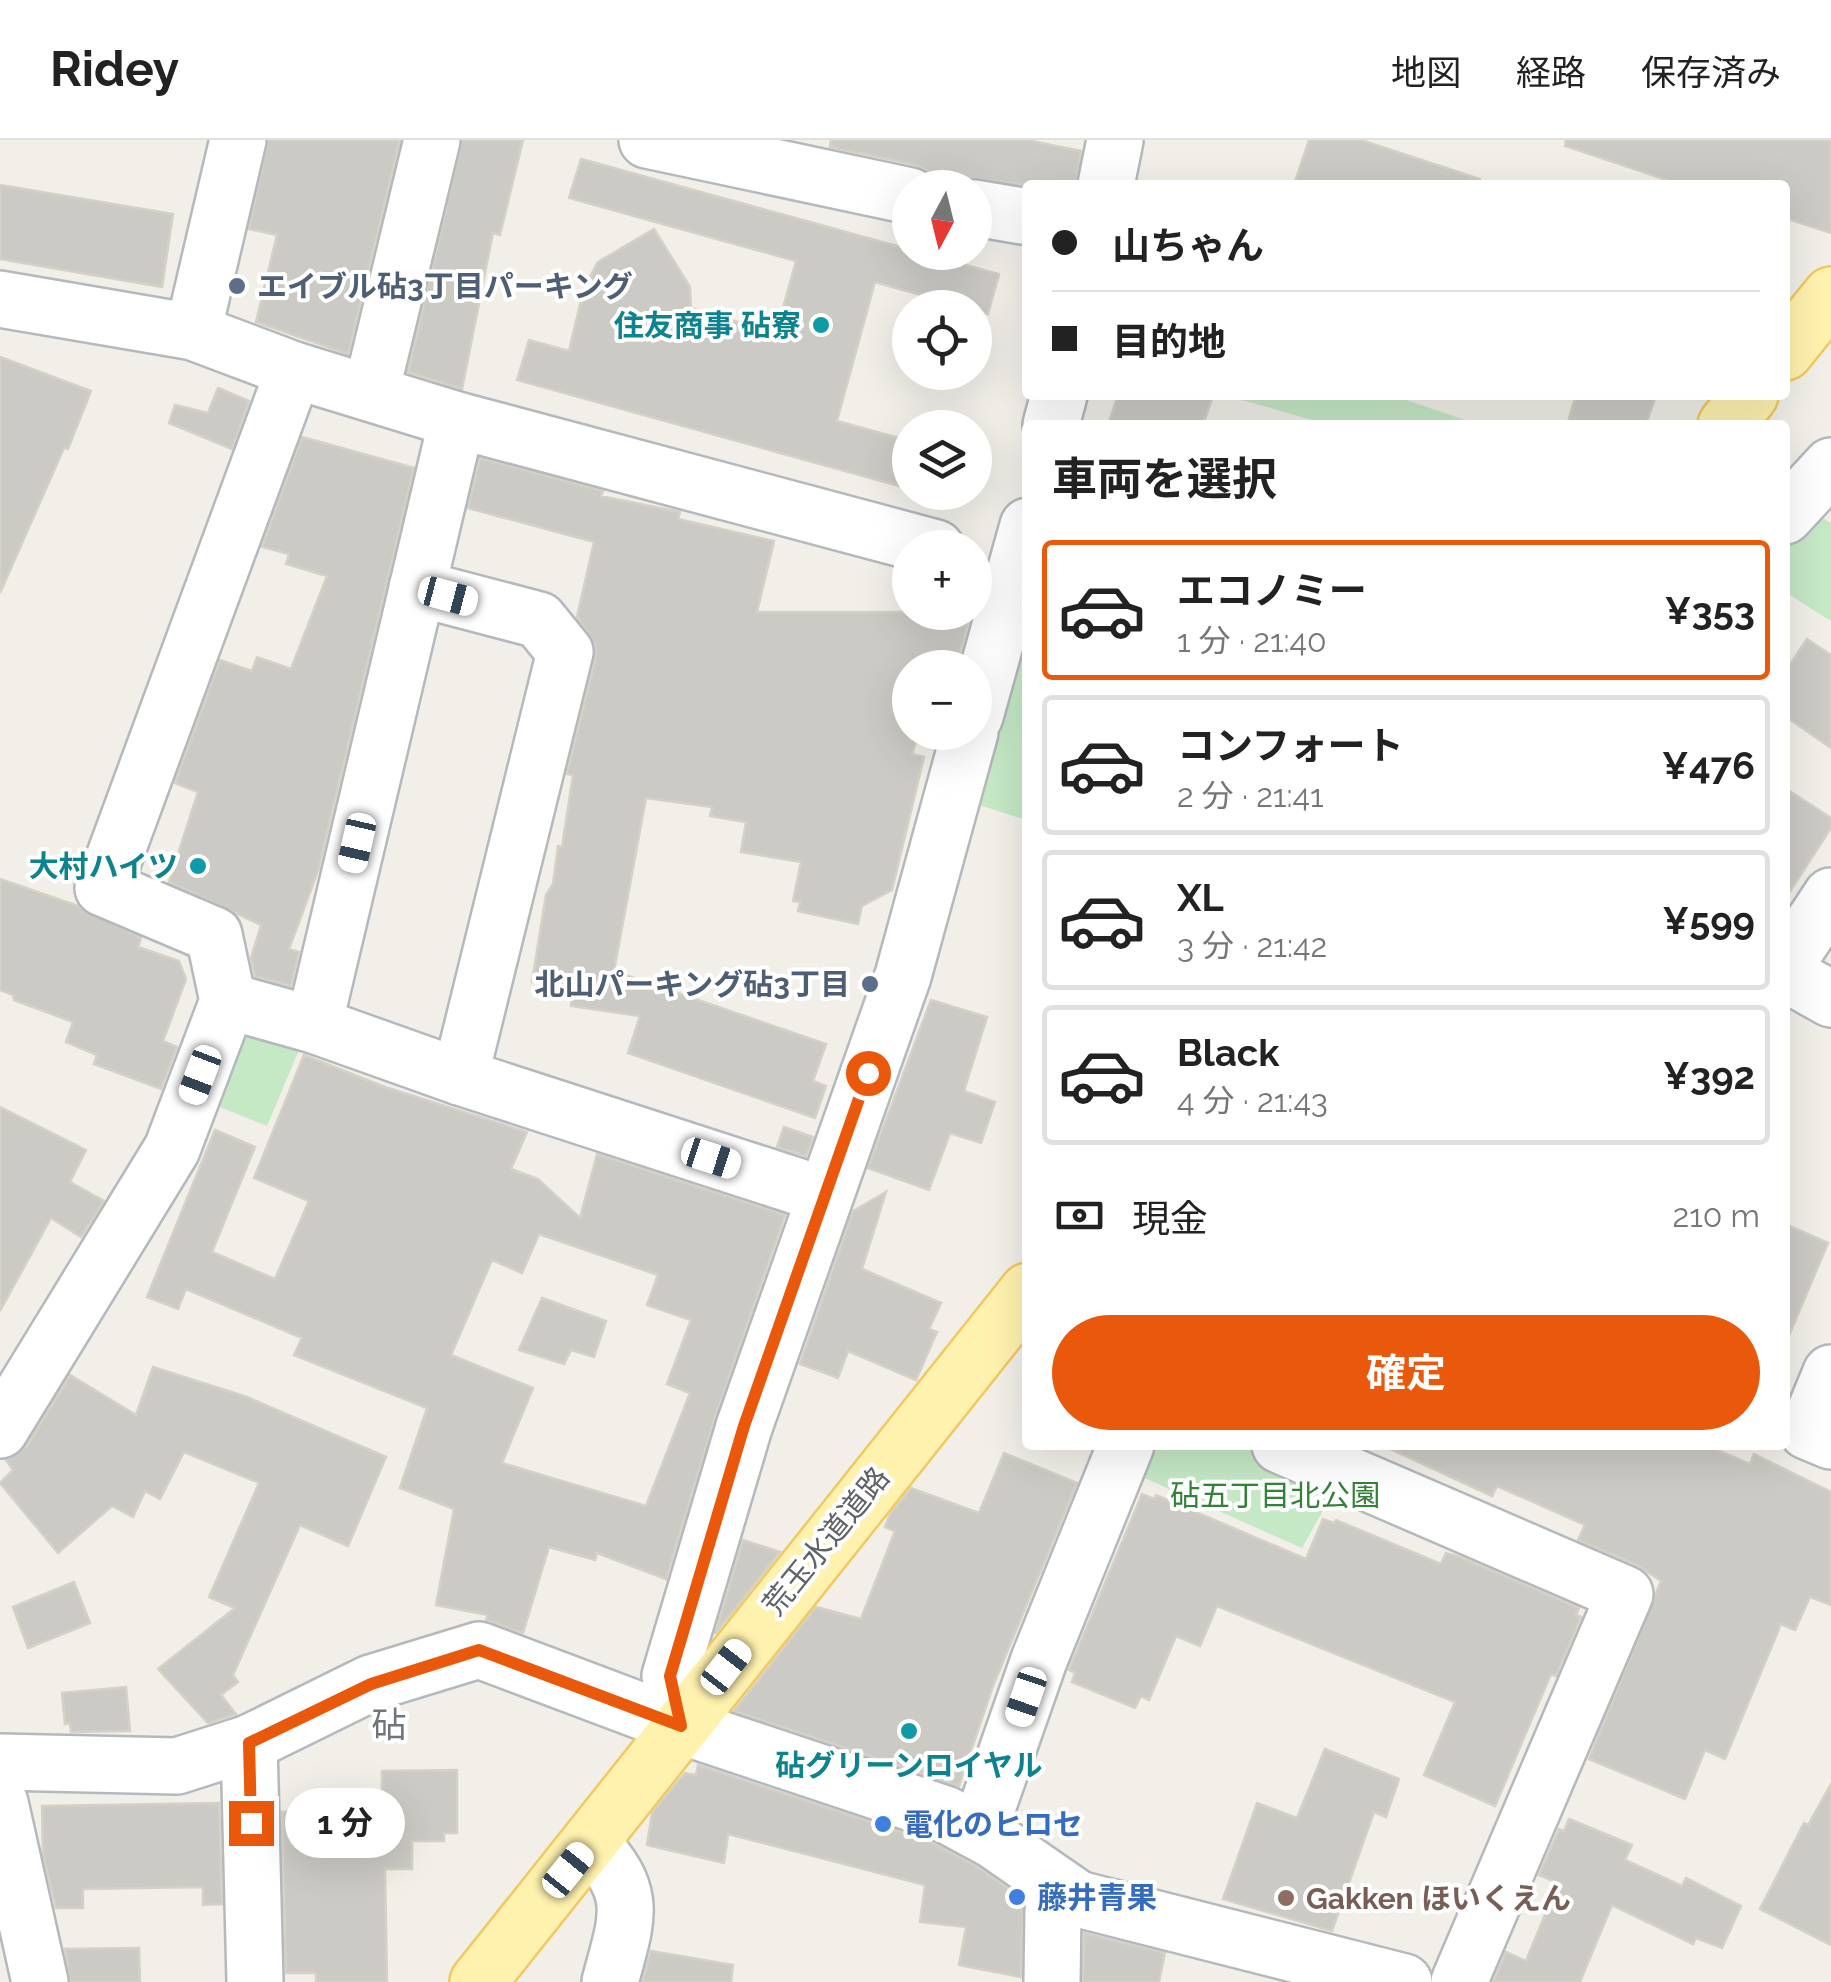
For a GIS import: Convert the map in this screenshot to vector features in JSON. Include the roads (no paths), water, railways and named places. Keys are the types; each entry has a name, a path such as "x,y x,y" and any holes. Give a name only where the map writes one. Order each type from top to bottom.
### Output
{"main road":[{"path":"1790,346 1831,295"},
{"path":"1730,420 1746,400"},
{"name":"荒玉水道道路","path":"478,1982 1022,1299"}],"street":[{"path":"193,332 238,140"},
{"path":"371,392 432,140"},
{"path":"647,140 768,153 892,191"},
{"path":"1107,180 1115,140"},
{"path":"992,211 1022,217"},
{"path":"0,299 193,332 294,370 457,420 892,536"},
{"path":"4,1416 172,1149 228,1001 214,935 103,888 294,370"},
{"path":"314,1025 457,420"},
{"path":"1790,511 1831,466"},
{"path":"991,650 1012,564"},
{"path":"417,588 539,620 565,652 460,1077"},
{"path":"681,1726 670,1676 744,1426 903,976 965,750"},
{"path":"1790,962 1831,896"},
{"path":"1790,973 1831,1000"},
{"path":"228,1001 314,1025 460,1077 824,1195"},
{"path":"1831,1373 1807,1431 1831,1441"},
{"path":"978,1831 1039,1660 1124,1450"},
{"path":"1292,1450 1625,1594 1459,1982"},
{"path":"0,1762 178,1766 249,1743 371,1684 479,1650 681,1726 946,1814 978,1831 1078,1899 1320,1971 1404,1982"},
{"path":"249,1743 255,1982"},
{"path":"0,1803 40,1982"},
{"path":"590,1842 617,1870 627,1918 610,1982"},
{"path":"1052,1982 1053,1911 1058,1888"}],"place":[{"name":"エイブル砧3丁目パーキング","path":"237,286"},
{"name":"住友商事 砧寮","path":"821,325"},
{"name":"大村ハイツ","path":"198,866"},
{"name":"北山パーキング砧3丁目","path":"870,984"},
{"name":"砧グリーンロイヤル","path":"909,1731"},
{"name":"電化のヒロセ","path":"883,1824"},
{"name":"藤井青果","path":"1017,1897"},
{"name":"Gakken ほいくえん","path":"1286,1898"}],"district":[{"name":"砧","path":"389,1724"}],"park label":[{"name":"砧五丁目北公園","path":"1275,1495"}]}
